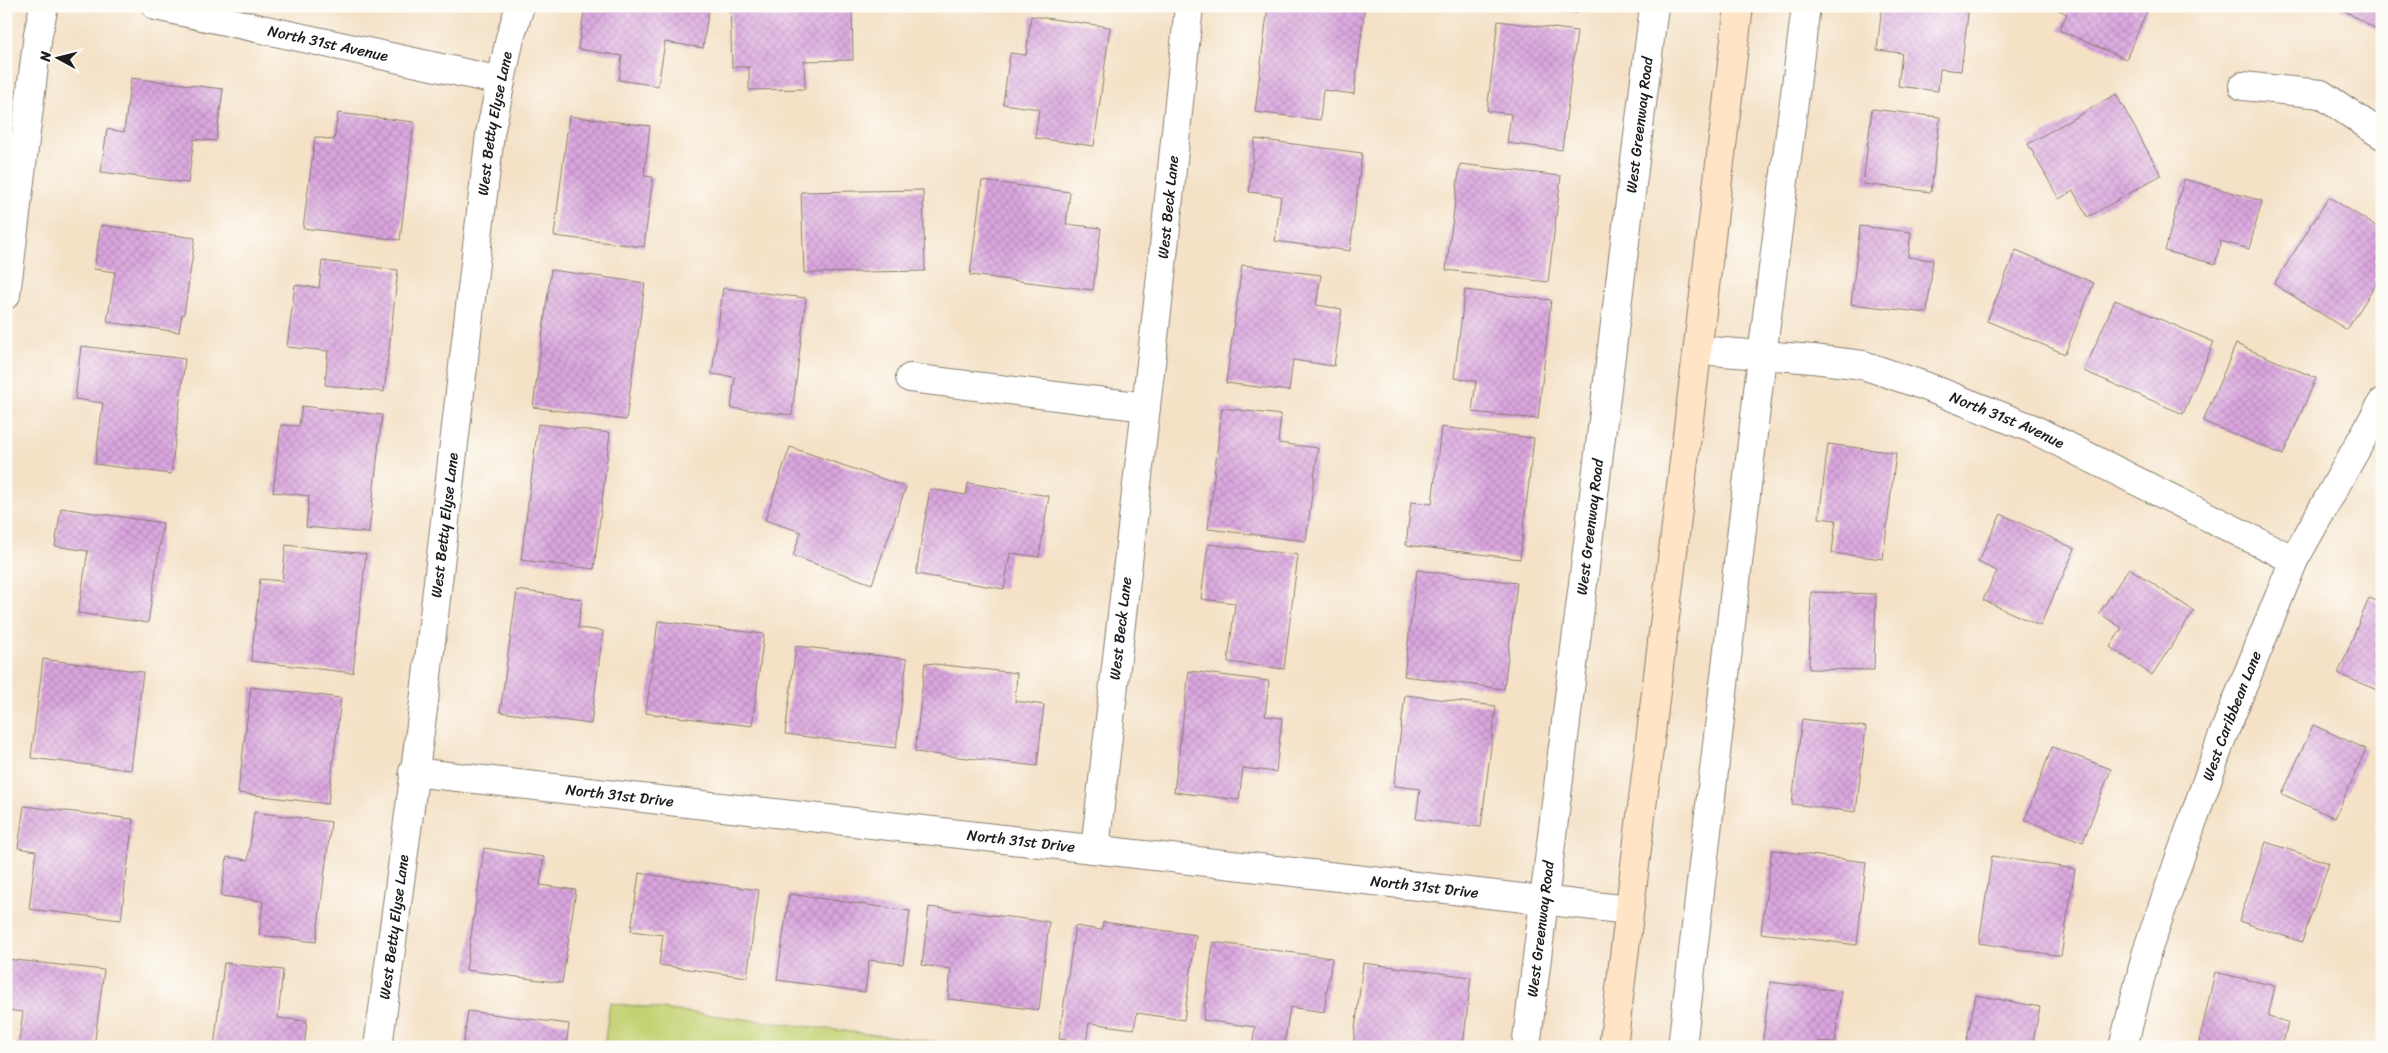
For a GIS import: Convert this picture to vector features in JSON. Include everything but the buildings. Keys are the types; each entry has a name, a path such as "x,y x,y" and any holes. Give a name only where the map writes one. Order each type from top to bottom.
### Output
{"main road":[{"path":"1613,1047 1739,6"}],"street":[{"path":"6,295 38,34 44,6"},
{"name":"North 31st Avenue","path":"156,6 501,81"},
{"name":"West Betty Elyse Lane","path":"378,1047 413,772 424,702 490,134 510,38 520,6"},
{"name":"West Beck Lane","path":"1095,849 1146,407 1188,6"},
{"name":"West Greenway Road","path":"1526,1047 1654,6"},
{"path":"1682,1047 1762,356 1806,6"},
{"path":"2242,86 2321,94 2382,135"},
{"name":"North 31st Avenue","path":"1698,350 1813,359 1863,366 1925,386 2031,428 2294,560"},
{"path":"910,378 1146,407"},
{"name":"West Caribbean Lane","path":"2123,1047 2150,942 2223,735 2294,560 2382,403"},
{"name":"North 31st Drive","path":"413,772 1544,902 1629,910"}],"green space":[{"path":"610,1003 978,1047 604,1047"}]}
